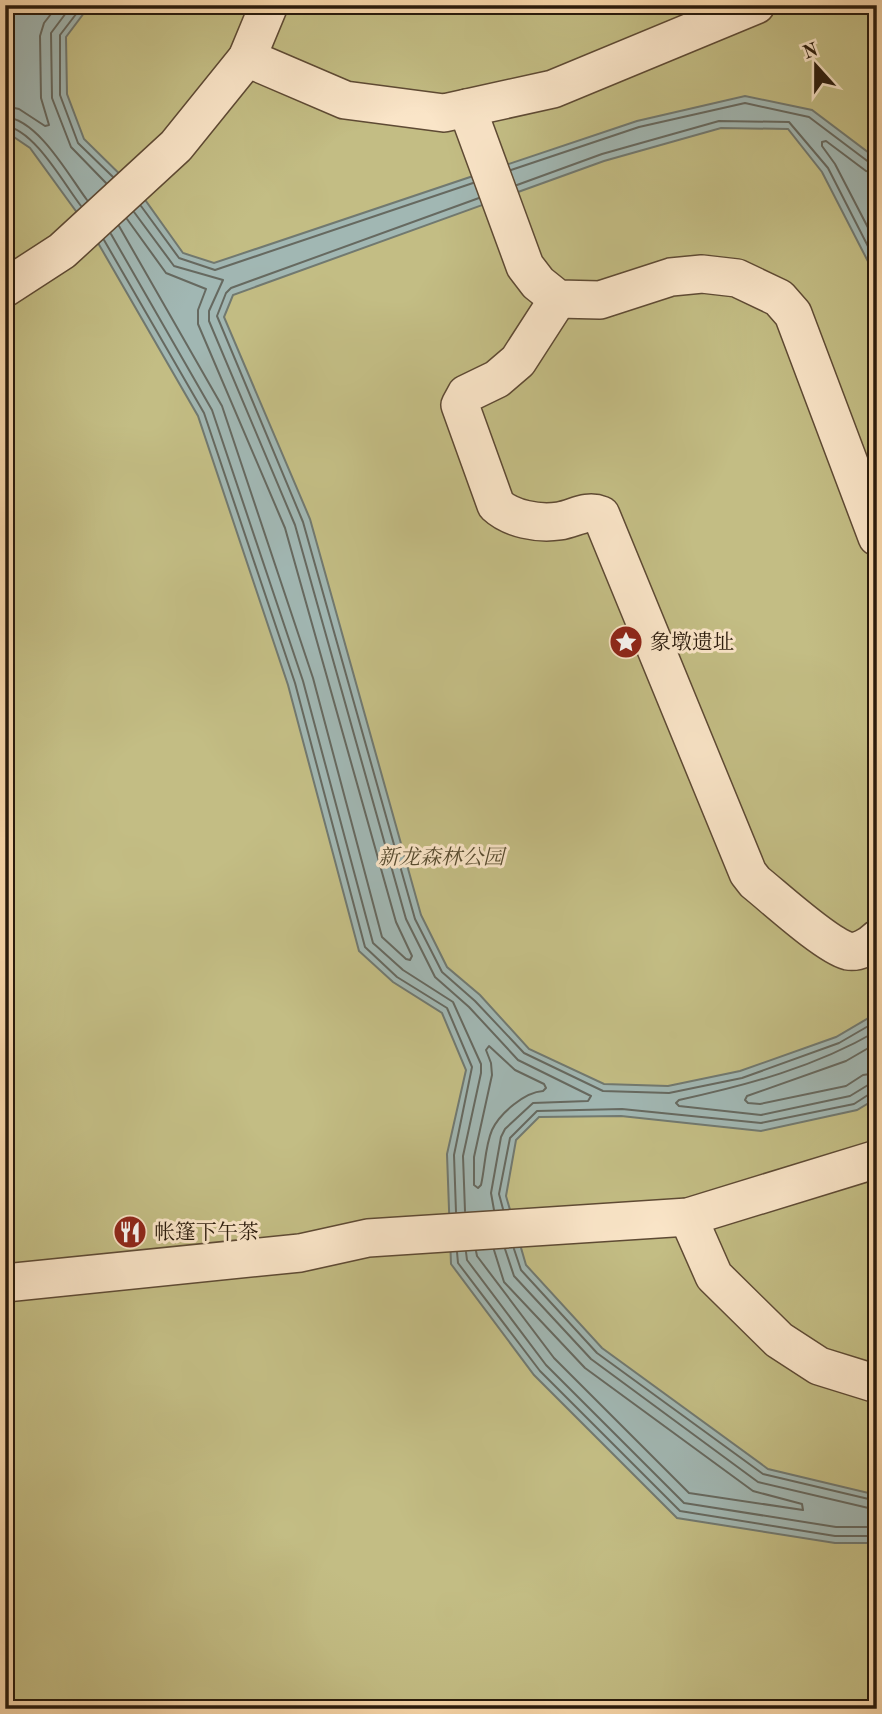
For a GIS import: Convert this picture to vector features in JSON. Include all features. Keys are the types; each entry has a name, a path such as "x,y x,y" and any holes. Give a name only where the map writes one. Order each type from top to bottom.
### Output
{"street":[{"path":"5,288 62,251 176,146 247,58 268,5"},
{"path":"247,58 345,100 444,113 553,89 756,5"},
{"path":"467,108 526,266 538,283 558,299 600,300 671,277 702,274 737,278 779,298 793,314 877,537"},
{"path":"558,299 518,361 497,379 466,394 460,405 496,505 505,514 535,521 559,521 592,512 601,515 748,873 755,882 828,940 849,951 868,947 876,942"},
{"path":"5,1283 300,1252 368,1238 688,1217 877,1159"},
{"path":"688,1217 714,1276 779,1340 819,1366 877,1384"}],"green space":[{"name":"新龙森林公园","path":"5,5 877,5 877,1709 5,1709"}],"water":[{"path":"5,5 90,5 66,37 67,94 84,139 143,197 183,253 214,263 637,121 745,96 812,110 873,156 877,164 877,279 822,172 788,129 721,128 604,161 233,295 224,317 310,519 421,915 447,967 480,995 529,1049 604,1084 668,1086 740,1071 836,1037 877,1013 877,1098 857,1110 761,1131 621,1116 539,1117 516,1140 506,1196 526,1265 602,1348 768,1469 877,1495 877,1543 835,1543 677,1518 534,1375 451,1264 447,1154 466,1070 442,1013 393,982 359,951 288,685 198,416 94,236 30,148 5,131"}],"place":[{"name":"象墩遗址","path":"626,642"},
{"name":"帐篷下午茶","path":"130,1232"}]}
